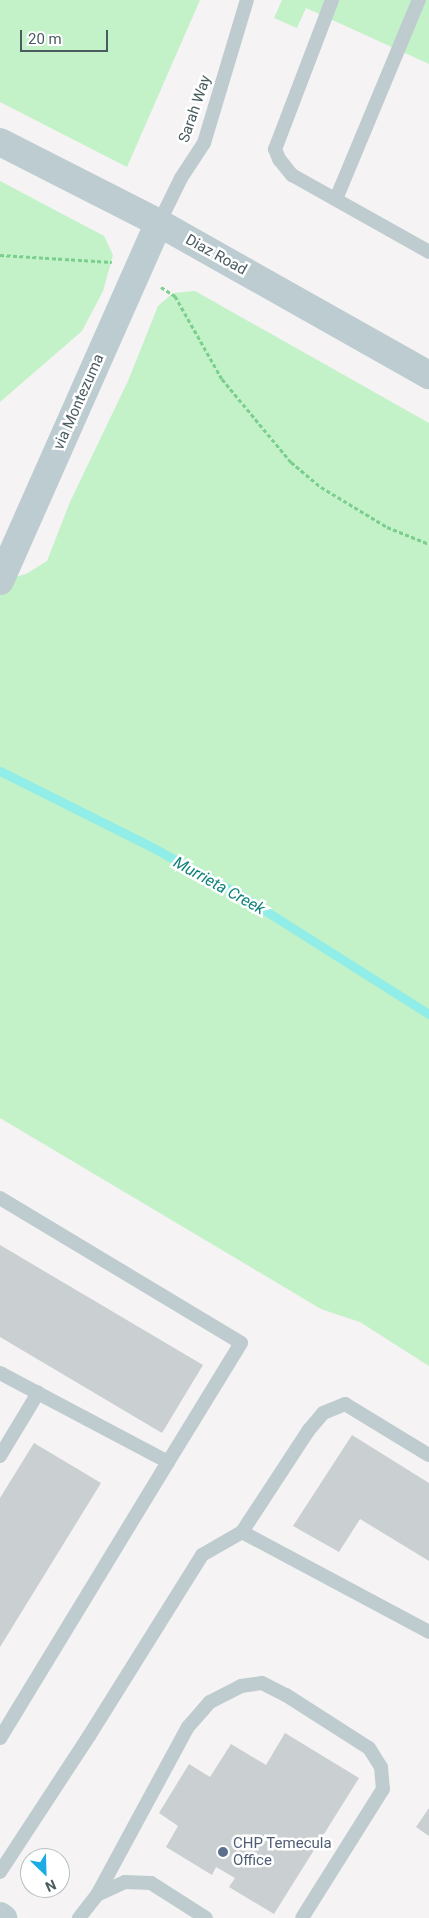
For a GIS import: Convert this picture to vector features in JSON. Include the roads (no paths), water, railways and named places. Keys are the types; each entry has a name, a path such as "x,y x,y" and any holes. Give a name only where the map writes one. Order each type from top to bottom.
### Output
{"main road":[{"name":"Diaz Road","path":"0,142 159,223 429,375"},
{"name":"via Montezuma","path":"0,581 159,223"}],"lane":[{"name":"Sarah Way","path":"159,223 181,178 204,143 247,0"},
{"path":"332,0 275,149 279,159 292,175 336,198 429,252"},
{"path":"336,198 419,0"},
{"path":"0,1198 240,1343 0,1738"},
{"path":"0,1373 168,1462"},
{"path":"0,1456 38,1393"},
{"path":"0,1872 89,1736 202,1555 242,1532 308,1431 323,1413 345,1404 429,1455"},
{"path":"242,1532 429,1632"},
{"path":"79,1918 97,1895 188,1727 210,1702 241,1686 262,1683 286,1695 369,1748 381,1767 383,1789 302,1918"},
{"path":"97,1895 125,1882 151,1883 206,1918"}],"waterway":[{"name":"Murrieta Creek","path":"0,771 148,845 242,896 429,1014"}],"place":[{"name":"CHP Temecula Office","path":"223,1852"}]}
